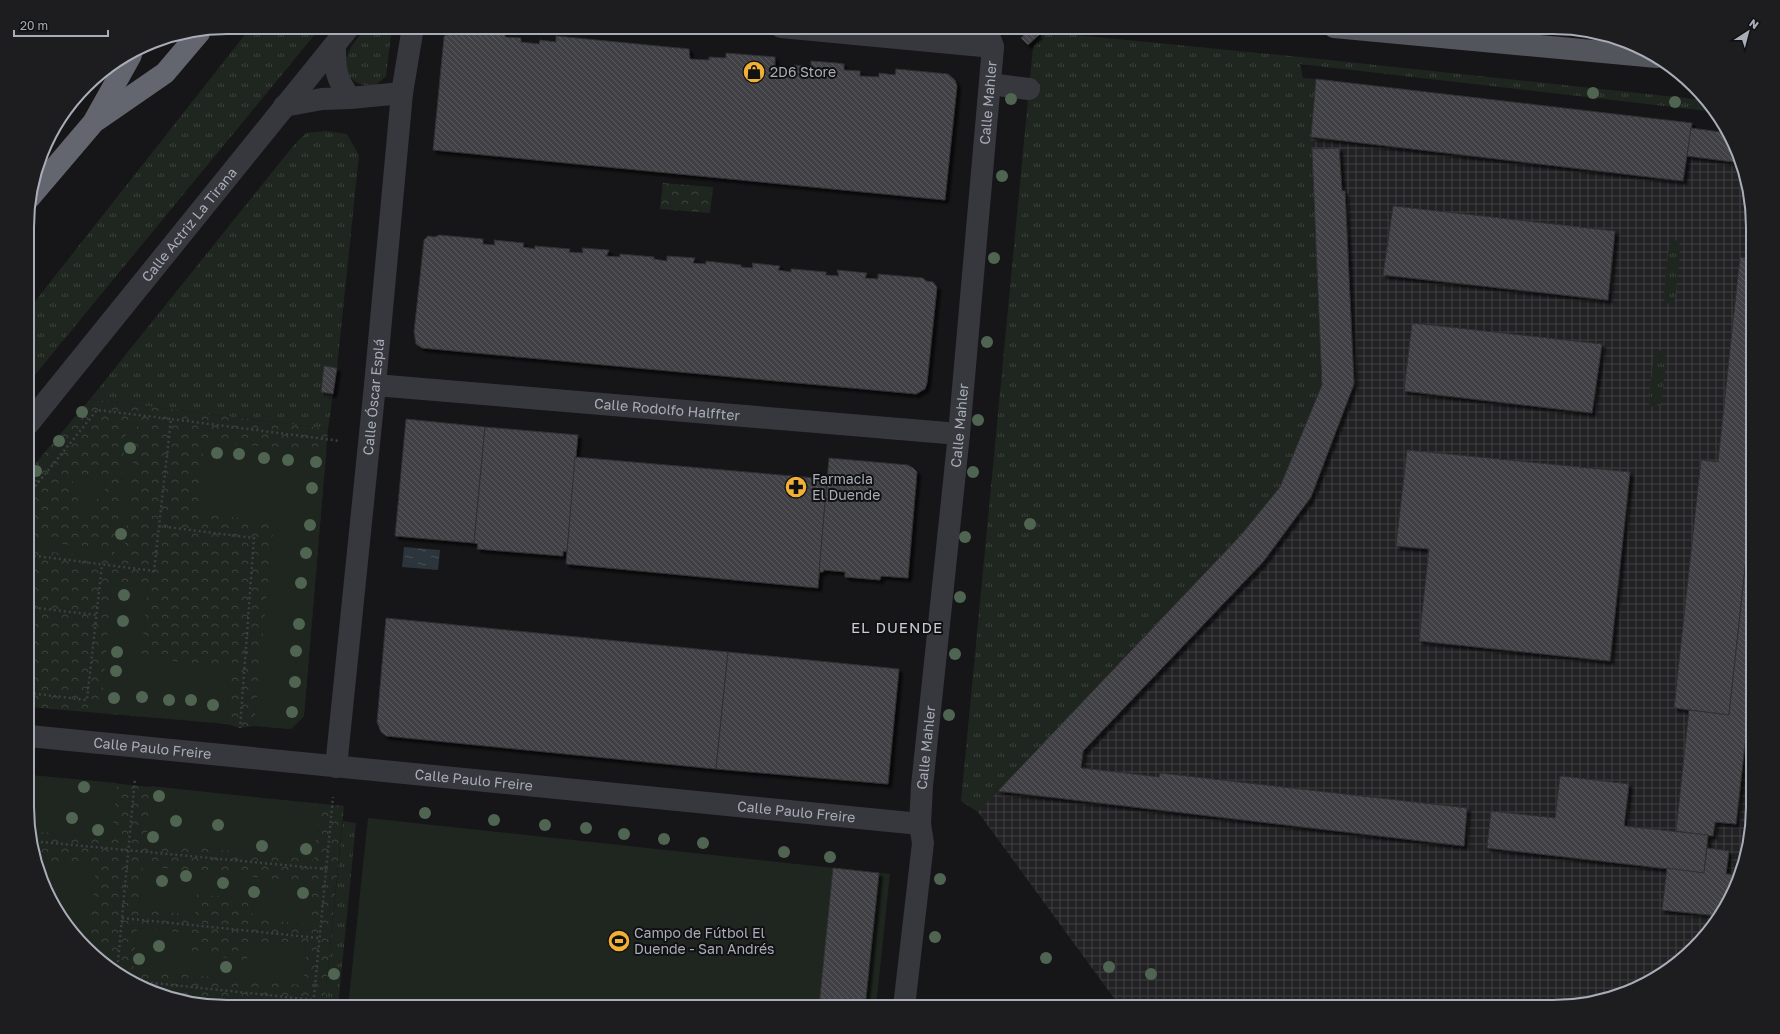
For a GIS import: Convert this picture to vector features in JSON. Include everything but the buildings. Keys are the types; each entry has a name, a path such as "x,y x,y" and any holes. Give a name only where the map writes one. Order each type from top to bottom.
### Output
{"highway":[{"path":"93,123 165,73 196,37"},
{"path":"39,187 93,123 127,63"}],"main road":[{"path":"1409,34 1641,55"}],"street":[{"name":"Calle Actriz La Tirana","path":"34,417 343,34"},
{"name":"Calle Óscar Esplá","path":"336,767 375,385 402,93 412,34"},
{"path":"927,34 990,37"},
{"name":"Calle Mahler","path":"905,1000 923,842 920,824 922,786 959,434 990,84 990,37"},
{"path":"335,44 335,71 341,86 350,98"},
{"path":"990,84 1029,89"},
{"path":"284,106 322,99 402,93"},
{"name":"Calle Rodolfo Halffter","path":"375,385 959,434"},
{"name":"Calle Paulo Freire","path":"34,737 920,824"}],"path":[{"path":"34,488 97,410 340,441"},
{"path":"34,556 154,571 171,419"},
{"path":"159,526 254,538 240,728"},
{"path":"34,694 87,700 102,565"},
{"path":"34,608 96,615"},
{"path":"118,965 135,778"},
{"path":"147,982 314,1000 333,797"},
{"path":"38,842 326,869"},
{"path":"122,918 319,938"}],"shaded area":[{"path":"1316,79 1692,123 1691,128 1721,132 1736,165 1746,215 1746,819 1736,869 1720,903 1706,924 1680,952 1670,960 1638,980 1615,990 1565,1000 1115,1000 978,812 998,791 1311,137"}],"green space":[{"path":"245,34 315,34 34,376 34,303"},
{"path":"361,34 391,34 386,76 375,86 363,85 351,78 344,63 351,47"},
{"path":"1044,34 1066,34 1696,98 1707,111 1300,64 1303,78 1316,79 1311,137 1322,385 1280,487 1241,535 978,812 961,801 1033,47"},
{"path":"326,131 347,134 359,155 337,368 324,366 321,391 333,394 328,429 90,399 294,145 306,133"},
{"path":"663,183 713,187 710,213 660,209"},
{"path":"1675,239 1681,246 1675,300 1668,304 1663,299 1669,245"},
{"path":"1660,350 1667,357 1661,404 1654,408 1648,403 1654,355"},
{"path":"90,399 328,429 304,716 291,729 254,726 240,728 227,724 34,707 34,465"},
{"path":"127,423 137,424 123,561 114,560"},
{"path":"204,441 326,453 304,716 291,729 254,726 274,521 198,514"},
{"path":"71,476 111,482 83,517"},
{"path":"34,541 100,549 99,558 34,550"},
{"path":"112,581 148,585 141,658 231,667 227,724 101,712"},
{"path":"34,775 344,806 325,1000 215,1000 165,990 142,980 110,960 82,934 60,903 44,869 34,819"},
{"path":"34,775 117,783 112,838 36,832 34,819"},
{"path":"151,786 320,804 314,860 146,842"},
{"name":"Campo de Fútbol El Duende - San Andrés","path":"368,818 890,874 877,1000 349,1000"},
{"path":"343,821 356,823 339,1000 325,1000"},
{"path":"42,862 96,867 89,941 74,924 60,903 49,881"},
{"path":"143,866 313,883 310,924 252,919 254,900 197,894 195,915 139,909"},
{"path":"137,928 193,934 191,954 247,960 250,941 307,946 303,985 133,970"}],"water":[{"path":"404,547 440,550 438,570 402,567"}],"place":[{"name":"2D6 Store","path":"754,72"},
{"name":"Farmacia El Duende","path":"796,487"},
{"name":"Campo de Fútbol El Duende - San Andrés","path":"619,941"}],"district":[{"name":"EL DUENDE","path":"897,628"}]}
